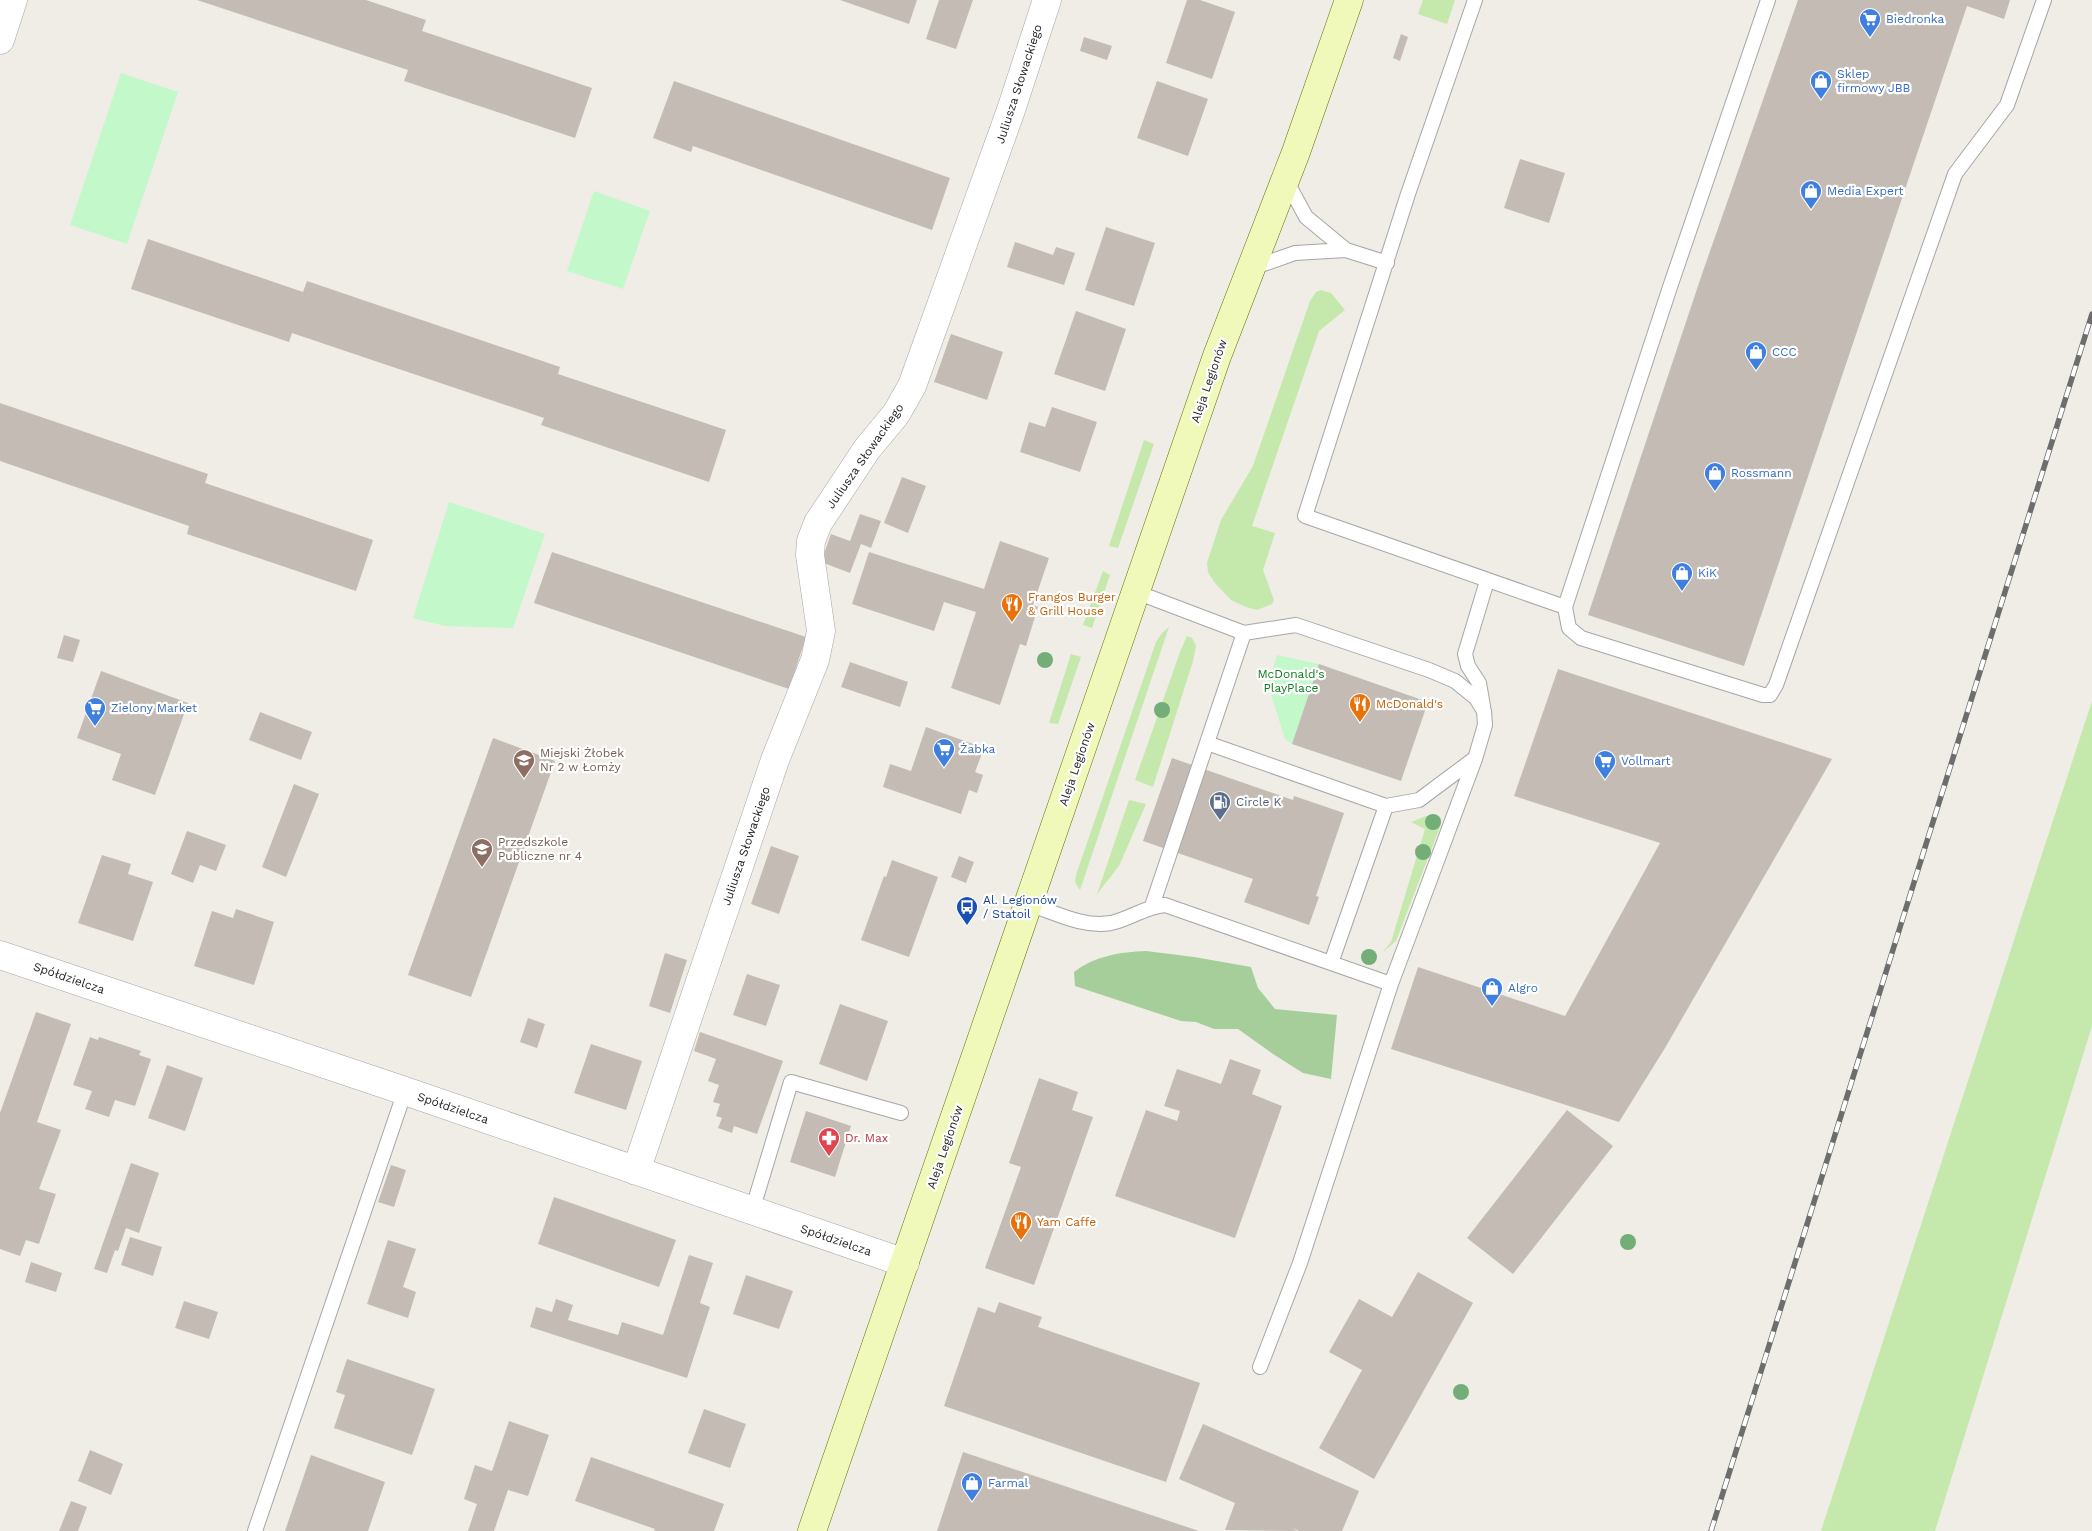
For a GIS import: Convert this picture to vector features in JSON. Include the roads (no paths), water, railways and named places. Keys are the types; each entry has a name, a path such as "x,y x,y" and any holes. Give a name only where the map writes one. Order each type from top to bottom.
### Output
{"main road":[{"name":"Aleja Legionów","path":"812,1531 1217,356 1286,180 1349,0"}],"street":[{"path":"0,40 14,0"},
{"name":"Juliusza Słowackiego","path":"636,1171 775,760 814,660 821,631 810,554 811,541 823,514 867,449 896,414 912,386 1011,110 1047,0"},
{"name":"Spółdzielcza","path":"0,955 405,1091 905,1263"}],"lane":[{"path":"1475,0 1305,516 1565,607"},
{"path":"1768,0 1670,287 1565,607 1569,628 1581,638 1763,695 1770,695 1776,685 1955,174 2007,105 2044,0"},
{"path":"1286,180 1306,216 1346,250"},
{"path":"1251,269 1295,253 1346,250 1387,263"},
{"path":"1260,1368 1300,1263 1391,984 1475,759 1485,725 1479,683 1468,666 1465,654 1487,581"},
{"path":"1136,592 1244,632 1296,626 1429,670 1455,681 1476,698 1484,711"},
{"path":"1152,906 1244,632"},
{"path":"1207,744 1386,806 1419,800 1475,759"},
{"path":"1331,963 1386,806"},
{"path":"1029,904 1091,924 1111,923 1152,906 1165,905 1391,984"},
{"path":"752,1211 791,1082 901,1113"},
{"path":"255,1531 405,1091"}],"railway":[{"path":"1711,1531 2092,314"}],"place":[{"name":"Biedronka","path":"1870,38"},
{"name":"Sklep firmowy JBB","path":"1821,100"},
{"name":"Media Expert","path":"1811,210"},
{"name":"CCC","path":"1756,371"},
{"name":"Rossmann","path":"1715,492"},
{"name":"KiK","path":"1682,592"},
{"name":"Frangos Burger & Grill House","path":"1012,623"},
{"name":"McDonald's","path":"1360,723"},
{"name":"Zielony Market","path":"95,727"},
{"name":"Żabka","path":"944,768"},
{"name":"Miejski Żłobek Nr 2 w Łomży","path":"524,779"},
{"name":"Vollmart","path":"1605,780"},
{"name":"Circle K","path":"1220,821"},
{"name":"Przedszkole Publiczne nr 4","path":"482,868"},
{"name":"Al. Legionów / Statoil","path":"967,926"},
{"name":"Algro","path":"1492,1007"},
{"name":"Dr. Max","path":"829,1157"},
{"name":"Yam Caffe","path":"1021,1241"},
{"name":"Farmal","path":"972,1502"}],"park label":[{"name":"McDonald's PlayPlace","path":"1291,681"}]}
